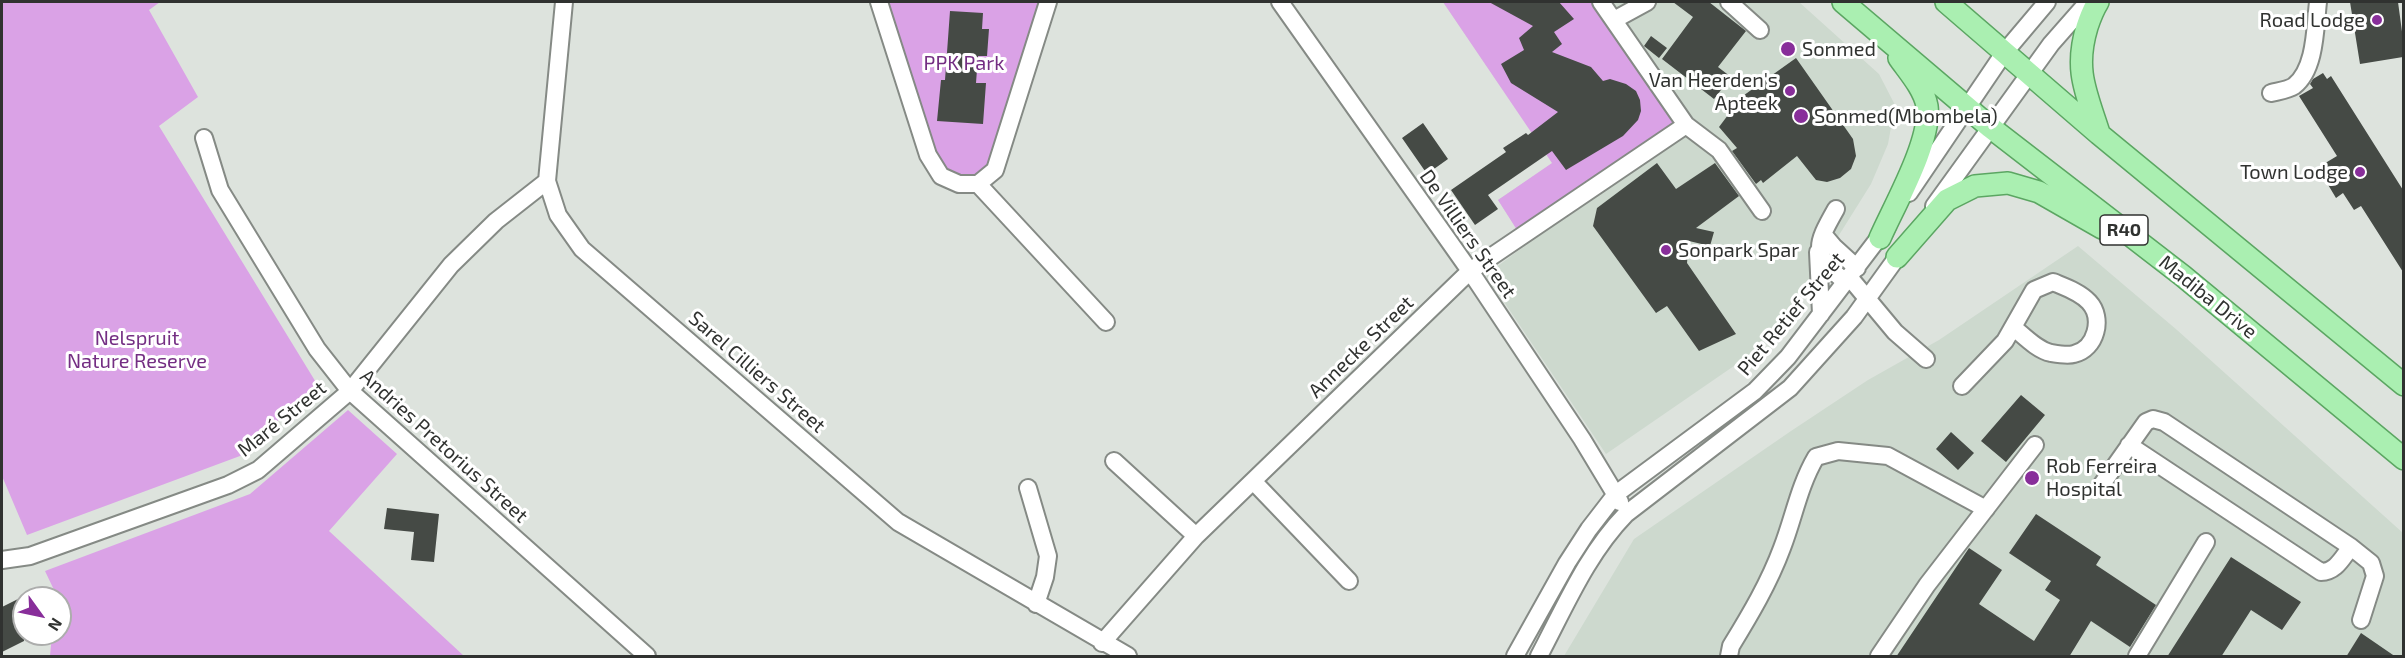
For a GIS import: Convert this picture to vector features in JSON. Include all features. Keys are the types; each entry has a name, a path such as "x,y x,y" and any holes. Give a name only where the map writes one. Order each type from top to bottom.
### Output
{"main road":[{"name":"Madiba Drive","path":"1843,2 1990,127 2183,276 2403,459"},
{"path":"1946,2 2099,134 2403,385"},
{"path":"2098,2 2093,9 2081,48 2081,78 2099,134"},
{"path":"1880,238 1918,153 1927,121 1927,105 1920,89 1881,33"},
{"path":"1897,257 1947,200 1975,186 2008,183 2051,197 2183,276"}],"street":[{"name":"Sarel Cilliers Street","path":"564,2 547,181 558,215 582,249 898,522 1128,657"},
{"path":"879,2 928,155 942,176 959,184 978,184 995,170 1048,2"},
{"name":"De Villiers Street","path":"1280,2 1470,271 1582,439 1626,514"},
{"path":"1601,2 1686,125 1719,150 1762,211"},
{"path":"1614,21 1647,2"},
{"path":"1730,2 1760,30"},
{"name":"Piet Retief Street","path":"1515,657 1567,563 1616,494 1755,391 1788,357 1880,238 1966,106 2004,53 2047,2"},
{"path":"1539,657 1588,563 1611,530 1626,514 1790,388 1841,332 2051,44 2088,2"},
{"path":"2271,93 2292,87 2300,80 2308,64 2318,2"},
{"name":"Annecke Street","path":"1102,643 1196,536 1470,271 1686,125"},
{"name":"Andries Pretorius Street","path":"204,138 220,190 317,349 350,391 646,657"},
{"name":"Maré Street","path":"2,560 30,556 228,485 258,470 350,391 451,265 496,221 547,181"},
{"path":"978,184 1106,322"},
{"path":"1821,314 1818,251 1823,234 1836,209"},
{"path":"1823,234 1843,256 1851,276 1895,332 1926,359"},
{"path":"1818,251 1824,263 1851,276"},
{"path":"1962,386 2005,341 2034,290 2053,282 2072,290 2090,303 2098,317 2096,335 2085,349 2074,355 2049,353 2013,327"},
{"path":"2100,487 2146,422 2153,419 2163,422 2351,547 2371,563 2375,576 2361,620"},
{"path":"1879,657 1927,585 2036,445"},
{"path":"2129,445 2321,572 2328,572 2335,568 2351,547"},
{"path":"1729,657 1731,646 1771,573 1805,476 1816,457 1838,451 1888,456 1986,509"},
{"path":"1114,461 1196,536"},
{"path":"1253,481 1349,581"},
{"path":"1028,488 1048,556 1045,577 1036,604"},
{"path":"2137,657 2206,542"}],"shaded area":[{"path":"1443,2 1799,2 1879,74 1895,105 1888,144 1871,184 1799,299 1747,357 1606,454 1486,275 1527,244 1498,200 1553,163"},
{"name":"Rob Ferreira Hospital","path":"2078,246 2177,330 2403,533 2403,656 1564,656 1634,539 1868,380 1939,340"}],"green space":[{"name":"Nelspruit Nature Reserve","path":"2,2 160,2 149,10 198,97 159,126 317,384 240,456 27,535 2,476"},
{"name":"PPK Park","path":"879,2 1048,2 995,170 976,183 941,176"},
{"path":"1443,2 1592,2 1674,123 1517,230 1498,200 1552,163"},
{"path":"348,410 397,454 329,531 464,656 50,656 51,646 72,646 72,586 52,586 45,571 250,494"}],"building":[{"path":"1489,2 1559,2 1574,19 1554,32 1562,44 1552,52 1591,67 1603,81 1610,79 1626,84 1636,91 1641,111 1638,120 1623,136 1566,170 1552,151 1488,195 1498,209 1475,225 1451,190 1506,152 1503,148 1526,133 1528,135 1558,112 1511,83 1501,64 1524,50 1519,38 1533,26"},
{"path":"1673,2 1709,2 1746,31 1718,67 1731,77 1714,99 1662,59 1693,17"},
{"name":"Road Lodge","path":"2350,2 2398,2 2403,57 2360,64"},
{"path":"950,11 983,13 982,29 989,29 987,56 978,56 976,83 986,83 983,124 937,121 941,80 945,80"},
{"path":"1651,36 1667,48 1659,58 1644,46"},
{"name":"Sonmed(Mbombela)","path":"1796,58 1853,139 1856,156 1851,169 1840,178 1827,182 1816,180 1797,156 1763,183 1761,180 1756,184 1732,151 1737,148 1719,127 1731,111 1726,108"},
{"name":"Town Lodge","path":"2323,73 2327,79 2331,76 2403,190 2403,272 2361,206 2354,210 2343,193 2336,198 2327,183 2332,180 2322,165 2337,156 2299,96 2313,88 2310,84 2313,79"},
{"path":"1423,123 1448,159 1427,174 1402,138"},
{"path":"1657,163 1676,189 1715,163 1739,196 1696,228 1714,232 1710,246 1689,241 1687,263 1736,334 1699,351 1667,306 1656,313 1593,226 1597,208"},
{"path":"2021,395 2045,415 2006,462 1981,441"},
{"path":"1951,432 1974,453 1958,470 1936,449"},
{"path":"387,508 439,514 434,562 411,560 414,532 384,529"},
{"path":"2036,514 2101,557 2096,565 2156,605 2130,647 2091,621 2069,657 1896,657 1969,548 2002,570 1979,604 2034,641 2060,600 2045,590 2051,581 2009,553"},
{"path":"2231,557 2301,602 2282,630 2251,610 2221,657 2167,657"},
{"path":"12,602 12,646 14,646 2,652 2,607"},
{"path":"2361,633 2396,657 2346,657"}],"place":[{"name":"Road Lodge","path":"2377,20"},
{"name":"Sonmed","path":"1788,49"},
{"name":"Van Heerden's Apteek","path":"1790,91"},
{"name":"Sonmed(Mbombela)","path":"1801,116"},
{"name":"Town Lodge","path":"2360,172"},
{"name":"Sonpark Spar","path":"1666,250"},
{"name":"Rob Ferreira Hospital","path":"2032,478"}]}
